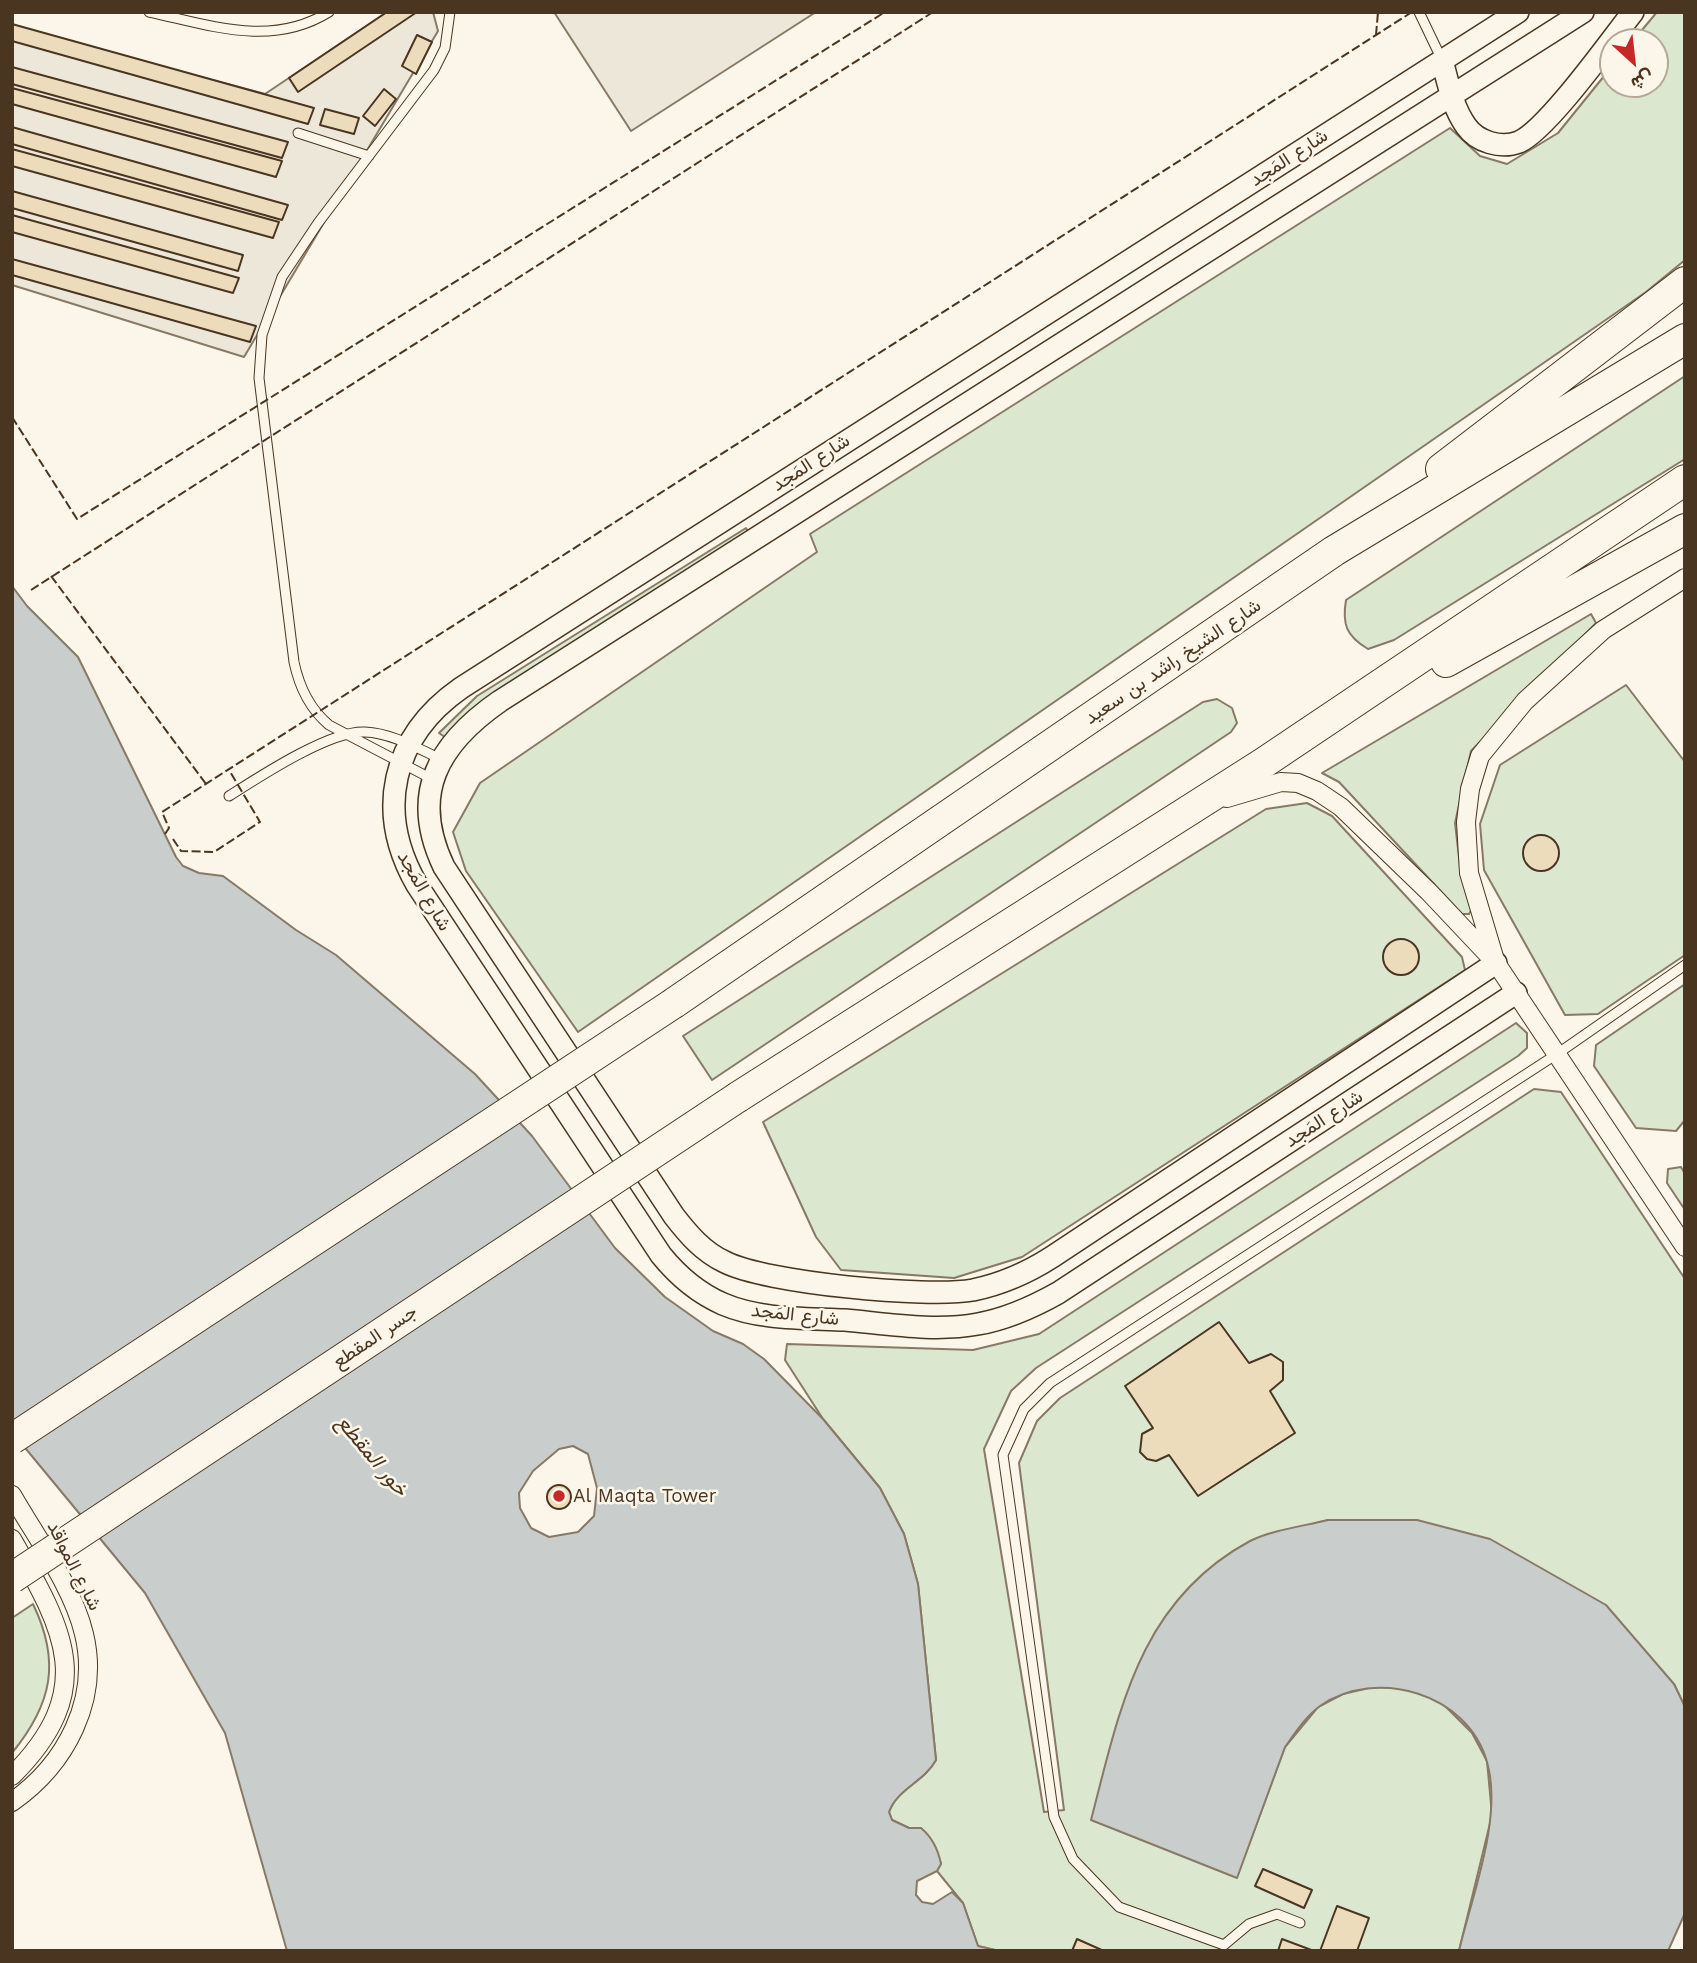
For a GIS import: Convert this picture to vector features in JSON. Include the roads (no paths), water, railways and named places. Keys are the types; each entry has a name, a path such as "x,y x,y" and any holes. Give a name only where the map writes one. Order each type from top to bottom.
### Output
{"highway":[{"path":"1334,551 1685,282"},
{"name":"شارع الشيخ راشد بن سعيد","path":"12,1439 674,1003 1334,551 1685,339"},
{"path":"1178,817 1262,764 1685,480"},
{"path":"1262,764 1685,529"},
{"name":"جسر المقطع","path":"12,1577 738,1097 1178,817"}],"street":[{"name":"شارع المَجد","path":"1516,993 1058,1293 1020,1313 978,1324 935,1327 745,1311 706,1296 674,1270 661,1255 417,886 398,845 393,800 400,763 409,743 426,717 461,688 1518,12"},
{"name":"شارع المَجد","path":"1496,963 1052,1258 1013,1278 950,1293 764,1277 742,1270 713,1255 687,1233 674,1216 444,867 433,844 427,818 432,779 441,759 468,725 500,701 1583,12"},
{"path":"1442,60 1452,96 1467,128 1490,143 1518,142 1542,124 1633,12"},
{"path":"1496,963 1469,873 1466,822 1470,789 1480,756 1525,701 1603,630 1685,578"},
{"path":"1178,817 1253,788 1281,782 1298,783 1317,791 1341,807 1496,963 1685,1247"},
{"name":"شارع المواقد","path":"12,1495 73,1603 84,1634 88,1668 84,1701 74,1732 43,1777 12,1802"},
{"name":"شارع المواقد","path":"12,1539 54,1615 65,1661 57,1714 40,1745 12,1776"}],"lane":[{"path":"149,12 265,34 294,29 329,12"},
{"path":"432,779 329,725 316,712 296,673 259,378 267,316 282,277 434,70 445,48 450,12"},
{"path":"1419,12 1442,60"},
{"path":"298,133 369,156"},
{"path":"229,796 274,767 348,734 376,733 409,743 441,759"},
{"path":"1300,1923 1277,1914 1249,1924 1224,1945 1119,1907 1073,1859 1054,1817 1003,1455 1024,1409 1050,1383 1557,1054 1685,965"}],"water":[{"name":"خور المقطع","path":"12,586 27,606 78,657 176,857 183,866 199,873 223,876 296,930 336,955 475,1074 532,1136 615,1248 665,1297 713,1331 743,1344 764,1359 823,1419 880,1488 904,1534 918,1584 936,1760 925,1774 898,1797 889,1812 892,1820 909,1828 921,1828 938,1853 941,1864 937,1871 917,1881 916,1895 922,1902 933,1904 952,1892 963,1903 978,1946 999,1951 287,1951 225,1733 145,1593 12,1432","holes":["573,1446 588,1454 597,1488 594,1516 578,1532 549,1537 531,1528 520,1508 519,1493 533,1471 559,1449"]},
{"path":"1328,1520 1417,1520 1490,1539 1606,1605 1674,1684 1685,1707 1685,1913 1668,1951 1459,1951 1489,1832 1491,1784 1487,1762 1477,1738 1461,1719 1441,1704 1392,1688 1342,1694 1320,1706 1301,1725 1285,1747 1237,1878 1091,1820 1112,1738 1140,1661 1159,1626 1182,1594 1212,1566 1250,1541 1278,1531"}],"place":[{"name":"Al Maqta Tower","path":"559,1496"}]}
